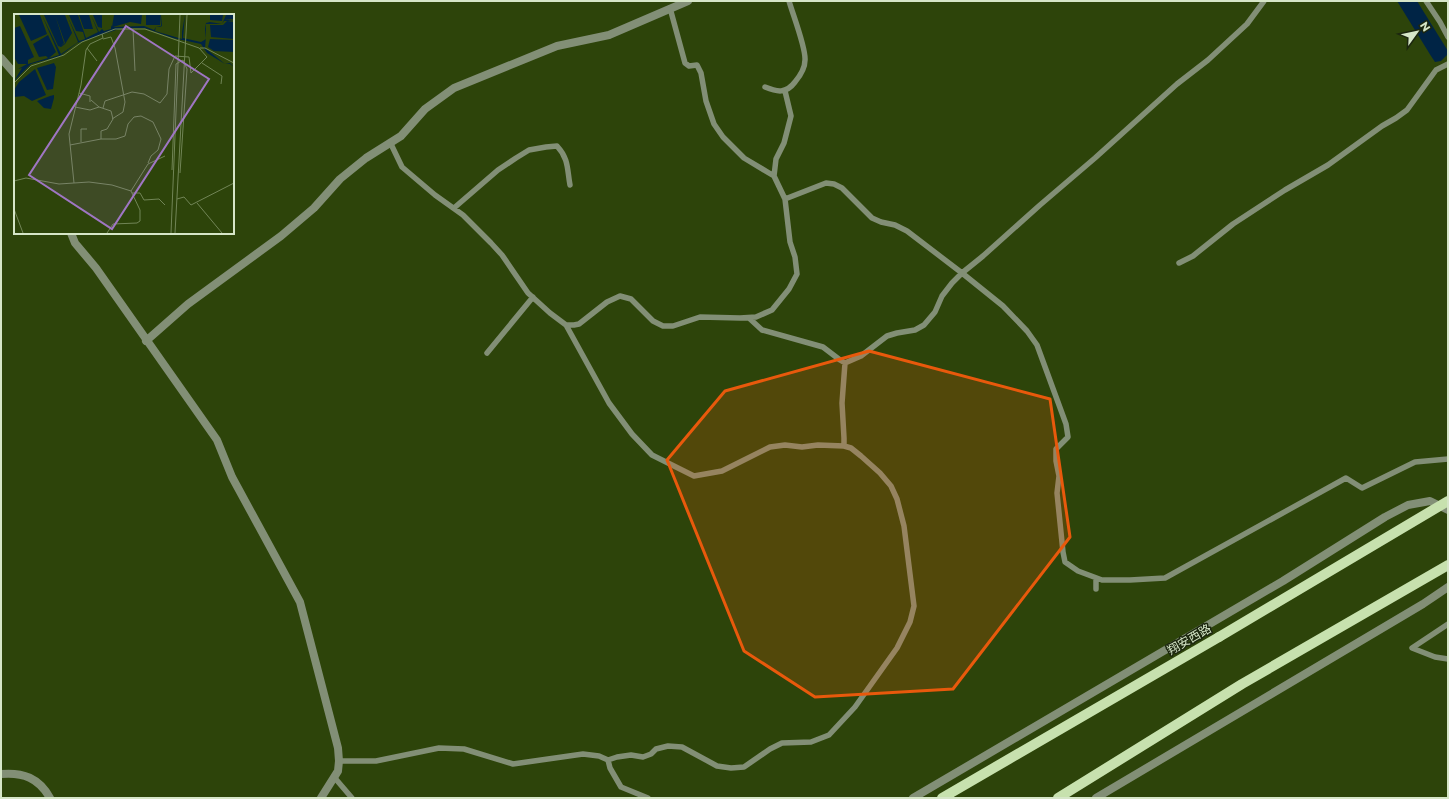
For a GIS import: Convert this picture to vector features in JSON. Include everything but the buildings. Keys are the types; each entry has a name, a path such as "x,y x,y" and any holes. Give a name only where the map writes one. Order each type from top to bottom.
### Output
{"main road":[{"name":"翔安西路","path":"942,798 1219,637 1448,501"},
{"path":"1058,798 1242,684 1448,565"}],"street":[{"path":"146,341 188,304 281,236 309,213 340,179 366,158 401,136 425,109 454,88 557,46 609,35 688,1"},
{"path":"1,58 14,73"},
{"path":"71,234 75,243 96,268 217,440 232,477 300,602 338,748 338,771 321,798"},
{"path":"913,798 1276,585 1385,516 1408,505 1430,501 1448,510"},
{"path":"1096,798 1423,604 1448,587"},
{"path":"1,774 16,773 28,776 39,784 50,798"}],"lane":[{"path":"765,87 785,91 792,86 803,72 806,60 789,1"},
{"path":"749,318 762,330 824,347 840,360 845,362 861,356 887,336 915,330 924,325 935,312 942,296 962,273 984,256 1095,158 1176,84 1208,60 1247,24 1264,1"},
{"path":"1426,1 1448,37"},
{"path":"670,8 685,63 689,66 697,65 701,73 706,101 714,124 723,137 744,158 774,176"},
{"path":"1179,263 1193,256 1233,224 1285,190 1328,165 1407,110 1436,70 1448,64"},
{"path":"566,325 579,324 607,302 620,296 631,299 653,322 662,326 673,326 700,317 756,317 772,310 789,289 797,274 795,257 790,242 785,199 774,176 776,159 784,143 791,116 785,91"},
{"path":"339,761 376,761 439,748 464,749 513,764 583,754 599,756 608,760 631,755 643,757 651,754 656,749 668,746 682,747 717,766 744,767 770,749 782,743 811,742 829,735 855,707 897,648 910,622 914,606 904,526 897,499 891,486 880,472 851,448 844,446 818,445 802,447 785,445 770,447 722,471 694,476 652,455 632,434 609,403 566,325 528,293 492,243 463,215 435,195 402,167 390,142"},
{"path":"454,208 498,170 529,150 557,146 563,153 567,164 570,185"},
{"path":"785,199 826,183 834,184 842,188 872,218 881,222 895,225 907,231 962,273 1003,306 1027,331 1037,345 1066,424 1068,437 1056,449 1056,461 1059,476 1057,493 1065,562 1072,568 1096,578 1102,580 1165,578 1346,478 1362,488 1415,462 1448,460"},
{"path":"487,353 533,297"},
{"path":"844,446 842,403 845,362"},
{"path":"1096,578 1096,589"},
{"path":"1448,624 1412,648 1435,657 1448,659"},
{"path":"608,760 610,768 621,787 648,798"},
{"path":"334,778 352,798"}],"highlighted area":[{"path":"869,351 1050,399 1070,537 953,689 815,697 744,651 667,460 725,391"}],"water":[{"path":"1397,1 1417,1 1448,51 1447,55 1441,61 1435,62"}]}
